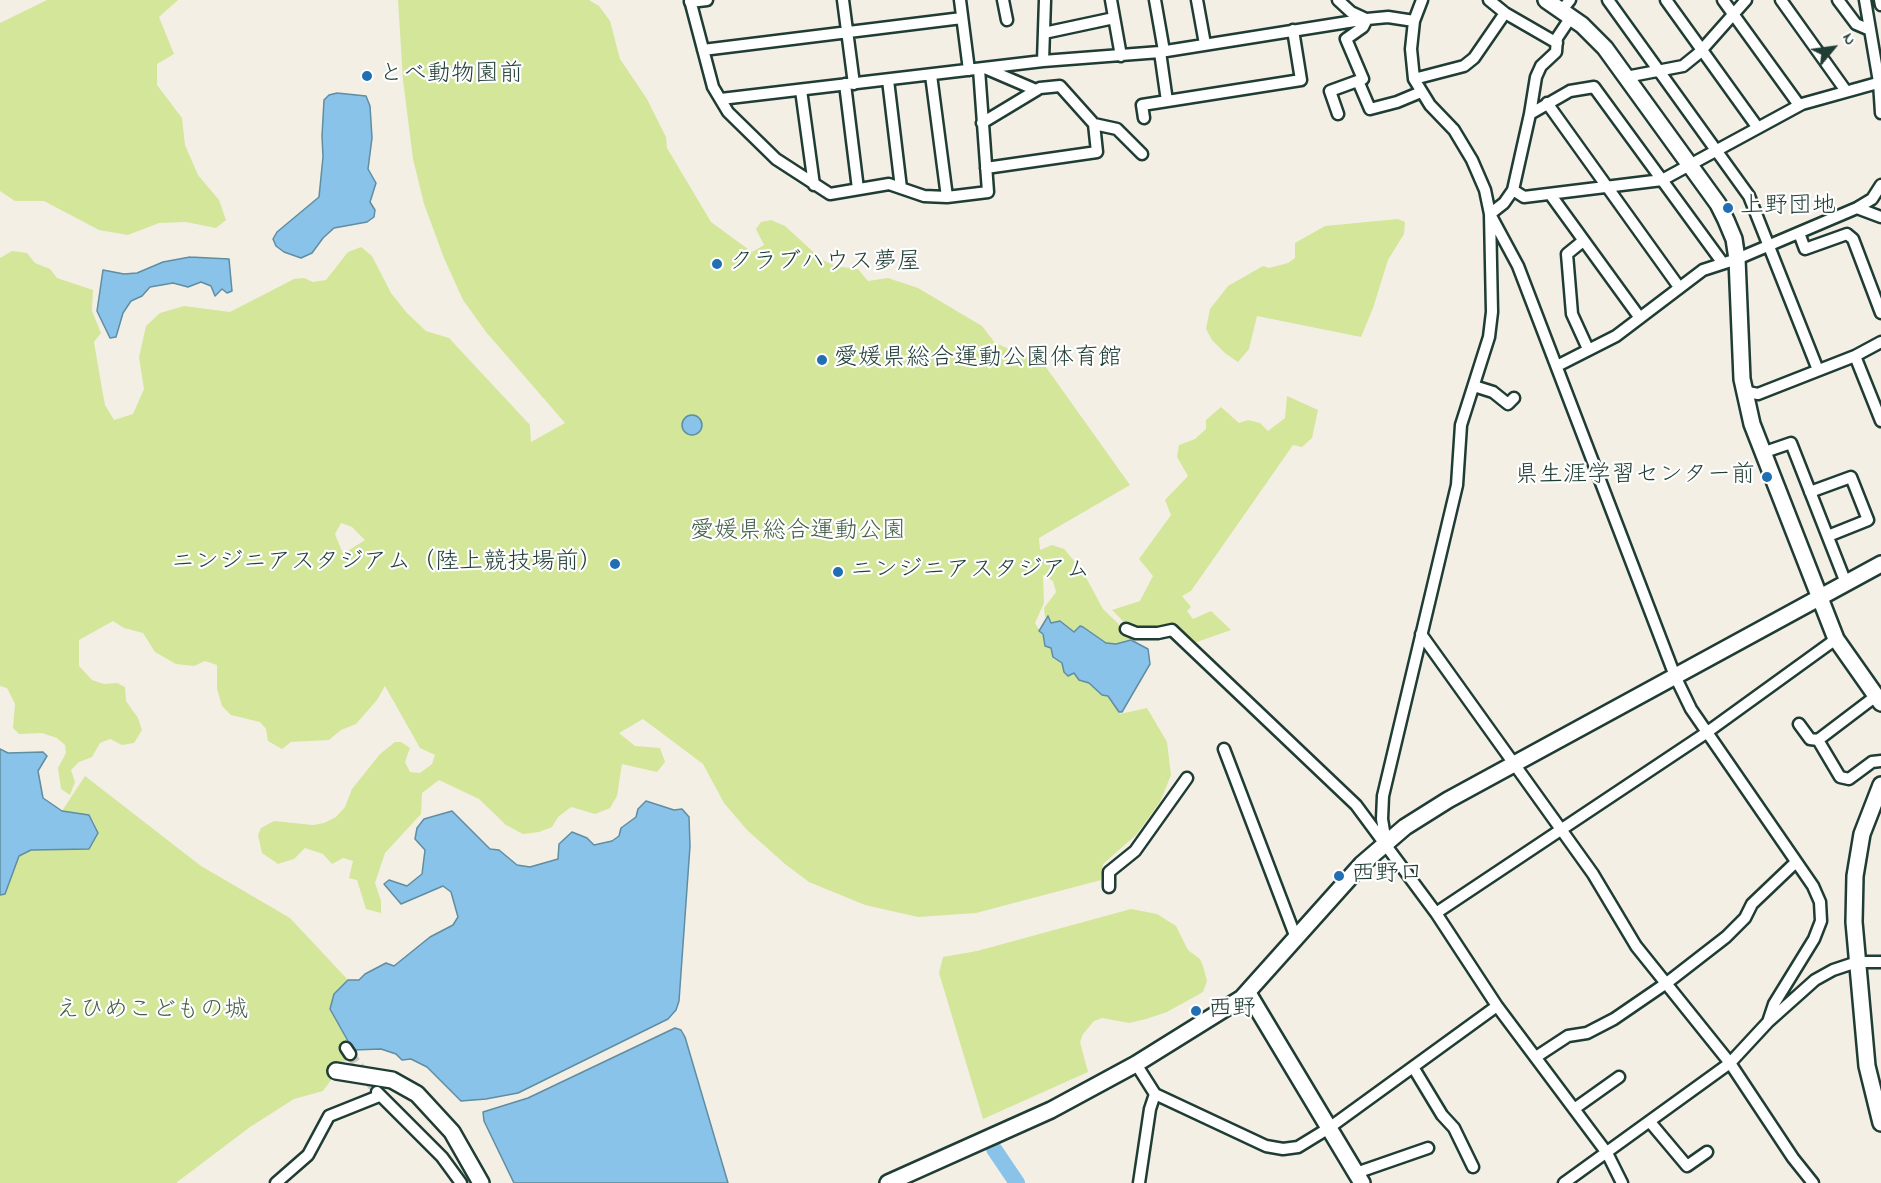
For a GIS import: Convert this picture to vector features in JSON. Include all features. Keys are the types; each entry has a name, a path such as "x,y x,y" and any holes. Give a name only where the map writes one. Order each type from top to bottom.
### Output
{"street":[{"path":"707,0 690,1 713,87 728,112 776,159 830,194 889,184 924,196 947,197 988,192 978,69 962,18 960,0"},
{"path":"843,0 858,189"},
{"path":"1003,0 1007,20"},
{"path":"1043,62 1045,0"},
{"path":"1111,0 1121,56"},
{"path":"1155,0 1167,101"},
{"path":"1197,0 1205,44"},
{"path":"1338,0 1352,12 1366,19"},
{"path":"1386,843 1382,819 1383,796 1457,485 1461,425 1490,337 1490,214 1485,190 1472,160 1454,130 1421,92 1414,79 1411,49 1414,21 1422,0"},
{"path":"1489,0 1505,13 1557,43"},
{"path":"1546,0 1568,9 1594,36 1690,166 1726,220 1734,239 1729,261 1743,391 1762,453 1818,599 1836,639 1878,699 1818,740 1810,739 1799,724"},
{"path":"1608,0 1749,196 1818,370"},
{"path":"1666,0 1758,128"},
{"path":"1723,0 1799,105"},
{"path":"1626,77 1683,66 1746,0"},
{"path":"1781,0 1846,91"},
{"path":"1838,0 1856,24 1870,30"},
{"path":"1865,0 1880,82 1881,113"},
{"path":"1880,0 1881,5"},
{"path":"1490,214 1513,190 1536,77 1541,66 1556,52 1557,38 1568,9"},
{"path":"1414,79 1464,66 1474,58 1505,13"},
{"path":"721,99 1043,62 1162,52 1388,16 1414,21"},
{"path":"703,50 962,18"},
{"path":"1044,33 1114,18"},
{"path":"1338,114 1330,91 1363,79 1346,39 1363,27 1366,19"},
{"path":"1144,118 1142,105 1301,80 1293,30"},
{"path":"978,69 1036,90"},
{"path":"931,75 947,197"},
{"path":"888,80 900,188"},
{"path":"1358,81 1370,109 1397,102 1421,92"},
{"path":"1513,190 1524,198 1662,180 1799,105 1880,82"},
{"path":"982,123 1036,90 1060,86 1094,124 1097,152 986,168"},
{"path":"1530,114 1569,91 1594,87 1662,180 1729,261"},
{"path":"801,90 814,185"},
{"path":"1546,104 1679,287"},
{"path":"1094,124 1118,129 1142,154"},
{"path":"1557,366 1616,336 1703,270 1857,208 1872,199 1881,185"},
{"path":"1550,194 1640,318"},
{"path":"1857,208 1881,217"},
{"path":"1490,214 1518,266 1675,676 1691,710 1796,862 1820,902 1821,921 1814,939 1774,1004 1768,1022"},
{"path":"1799,233 1805,249 1847,234 1853,239 1881,314"},
{"path":"1583,241 1567,254 1572,314 1588,349"},
{"path":"1743,391 1758,394 1855,356 1881,342"},
{"path":"1855,356 1881,421"},
{"path":"1474,386 1493,392 1508,404"},
{"path":"1762,453 1791,442 1846,583"},
{"path":"1810,492 1851,477 1868,520 1828,536"},
{"path":"888,1183 1051,1110 1136,1064 1245,995 1362,864 1426,813 1881,564"},
{"path":"1126,629 1136,633 1158,633 1172,630 1348,796 1386,843 1436,913 1497,1006 1607,1153 1622,1183"},
{"path":"1421,634 1593,874 1636,946 1668,982 1730,1063 1793,1158 1813,1183"},
{"path":"1436,913 1706,733 1836,639"},
{"path":"1818,740 1840,777 1849,779 1872,762 1881,761"},
{"path":"1224,749 1296,938"},
{"path":"1108,887 1109,872 1135,851 1187,778"},
{"path":"1881,785 1862,834 1855,876 1857,962 1867,1066 1881,1123"},
{"path":"1536,1057 1568,1036 1587,1033 1614,1019 1668,982 1726,937 1745,918 1752,904 1796,862"},
{"path":"1564,1183 1730,1063 1768,1022 1815,980 1833,970 1857,962 1881,962"},
{"path":"1245,995 1359,1178 1428,1148"},
{"path":"1136,1064 1155,1094 1266,1146 1298,1147 1329,1128 1497,1006"},
{"path":"1413,1067 1454,1128 1473,1167"},
{"path":"336,1071 392,1080 417,1094 452,1132 481,1183"},
{"path":"1574,1109 1619,1077"},
{"path":"276,1183 308,1155 329,1116 378,1094 441,1157 461,1183"},
{"path":"1139,1183 1149,1109 1155,1094"},
{"path":"1650,1122 1687,1166 1707,1152"}],"green space":[{"path":"47,0 178,0 159,17 174,54 157,64 157,85 182,118 185,145 198,175 219,200 226,220 216,228 186,222 159,223 128,235 99,230 44,201 15,201 0,191 0,23"},
{"name":"愛媛県総合運動公園","path":"398,0 589,0 599,6 610,21 620,59 647,99 666,137 667,148 711,222 752,252 764,245 756,229 761,222 771,220 785,226 821,259 835,266 858,269 868,281 888,278 918,288 982,326 995,343 1043,363 1130,485 1039,538 1040,550 1052,545 1064,549 1082,570 1103,609 1131,636 1131,640 1116,644 1106,643 1077,631 1074,632 1059,621 1051,623 1048,617 1045,617 1044,608 1056,592 1053,581 1043,575 1044,603 1035,623 1058,660 1062,662 1064,672 1074,673 1079,680 1089,683 1102,695 1108,696 1120,714 1147,708 1167,742 1171,775 1160,802 1136,835 1103,864 1101,880 976,913 918,917 865,905 809,882 785,864 747,830 724,803 703,764 643,719 619,733 635,746 660,748 665,762 657,772 622,764 617,796 610,808 595,814 571,807 558,817 552,827 539,832 523,834 506,825 479,799 439,780 422,793 421,814 385,853 375,883 381,901 381,913 366,909 357,880 349,878 353,861 343,858 332,864 323,854 305,848 294,859 278,864 262,853 258,835 261,828 274,821 313,825 336,817 345,807 352,789 380,754 395,742 401,742 410,748 405,762 410,772 420,773 432,764 435,755 420,748 385,686 377,700 356,724 341,730 329,740 291,742 282,749 268,741 266,729 260,722 231,715 222,706 217,689 217,665 205,661 194,666 176,664 155,652 143,633 124,628 113,621 79,640 79,666 92,680 104,684 117,683 125,687 126,701 138,718 142,730 134,743 122,745 110,739 100,743 92,757 79,762 71,770 75,782 70,795 61,789 58,768 66,753 65,745 57,738 42,733 19,734 13,728 15,704 7,688 0,686 0,258 12,251 27,253 35,263 50,269 57,278 93,290 92,311 101,333 94,342 105,405 114,420 133,414 144,389 139,357 146,326 160,313 184,306 230,312 294,279 304,278 313,282 326,280 348,252 361,247 372,256 391,293 407,313 426,331 449,338 530,425 531,442 565,423 486,332 463,300 424,204 413,159 403,80","holes":["341,523 352,527 365,540 343,554 335,534"]},
{"path":"1398,219 1405,222 1404,234 1388,260 1361,337 1257,316 1249,349 1238,362 1212,340 1206,329 1210,309 1228,286 1263,266 1269,268 1288,263 1295,258 1295,243 1325,226"},
{"path":"1287,396 1318,410 1312,438 1302,447 1293,445 1191,591 1182,596 1191,607 1187,611 1193,619 1211,611 1231,630 1194,643 1174,627 1153,630 1130,628 1112,610 1140,601 1153,576 1139,559 1171,515 1165,500 1188,476 1177,457 1179,445 1195,439 1206,429 1206,420 1221,407 1239,423 1248,420 1260,423 1268,431 1285,418"},
{"name":"えひめこどもの城","path":"85,776 201,866 290,918 348,980 334,994 353,1050 323,1091 294,1099 250,1127 176,1183 0,1183 0,895 5,894 19,856 31,850 89,848 98,833 89,815 62,811"},
{"path":"1131,909 1157,914 1176,926 1188,950 1200,959 1203,966 1207,981 1203,992 1167,1012 1146,1019 1129,1023 1102,1018 1094,1021 1083,1034 1080,1042 1088,1072 983,1119 939,973 943,957 977,951"}],"water":[{"path":"337,93 366,96 370,106 372,138 368,169 376,183 370,202 375,210 374,217 367,222 334,228 312,253 301,258 284,252 276,246 273,239 277,232 319,197 323,157 324,100 329,95"},
{"path":"190,257 229,259 232,291 227,293 222,289 215,296 211,286 201,282 188,287 173,283 150,287 142,296 131,301 123,313 116,337 110,338 97,311 103,270 124,274 137,273 163,262"},
{"path":"692,415 699,418 702,425 699,432 692,435 685,432 682,425 685,418"},
{"path":"1048,616 1051,623 1060,621 1074,632 1080,626 1083,627 1106,643 1116,644 1131,640 1148,649 1150,664 1122,712 1119,712 1108,696 1102,695 1089,683 1079,680 1074,673 1068,676 1064,672 1062,663 1053,657 1051,648 1045,646 1043,634 1039,631"},
{"path":"0,749 8,753 43,752 47,756 38,771 43,798 62,811 89,815 98,833 89,849 31,850 19,856 5,894 0,895"},
{"path":"646,801 674,810 682,809 689,817 690,846 679,1001 676,1010 668,1019 518,1093 486,1099 461,1101 427,1067 411,1059 402,1060 396,1054 381,1049 353,1050 330,1009 334,994 348,980 359,980 365,974 386,963 394,966 430,937 453,925 458,917 451,892 443,886 401,904 384,884 389,880 407,886 422,874 425,850 415,839 417,828 424,819 452,811 490,849 499,850 517,865 530,867 558,859 559,844 572,832 587,838 594,845 612,841 619,836 621,828 636,817 638,809"},
{"path":"675,1028 681,1030 685,1037 728,1183 514,1183 484,1121 483,1112 528,1098"}],"waterway":[{"path":"994,1149 1017,1183"}],"tunnel":[{"path":"350,1054 377,1092"}],"place":[{"name":"とべ動物園前","path":"367,76"},
{"name":"上野団地","path":"1728,208"},
{"name":"クラブハウス夢屋","path":"717,264"},
{"name":"愛媛県総合運動公園体育館","path":"822,360"},
{"name":"県生涯学習センター前","path":"1767,477"},
{"name":"ニンジニアスタジアム（陸上競技場前）","path":"615,564"},
{"name":"ニンジニアスタジアム","path":"838,572"},
{"name":"西野口","path":"1339,876"},
{"name":"西野","path":"1196,1011"}]}
